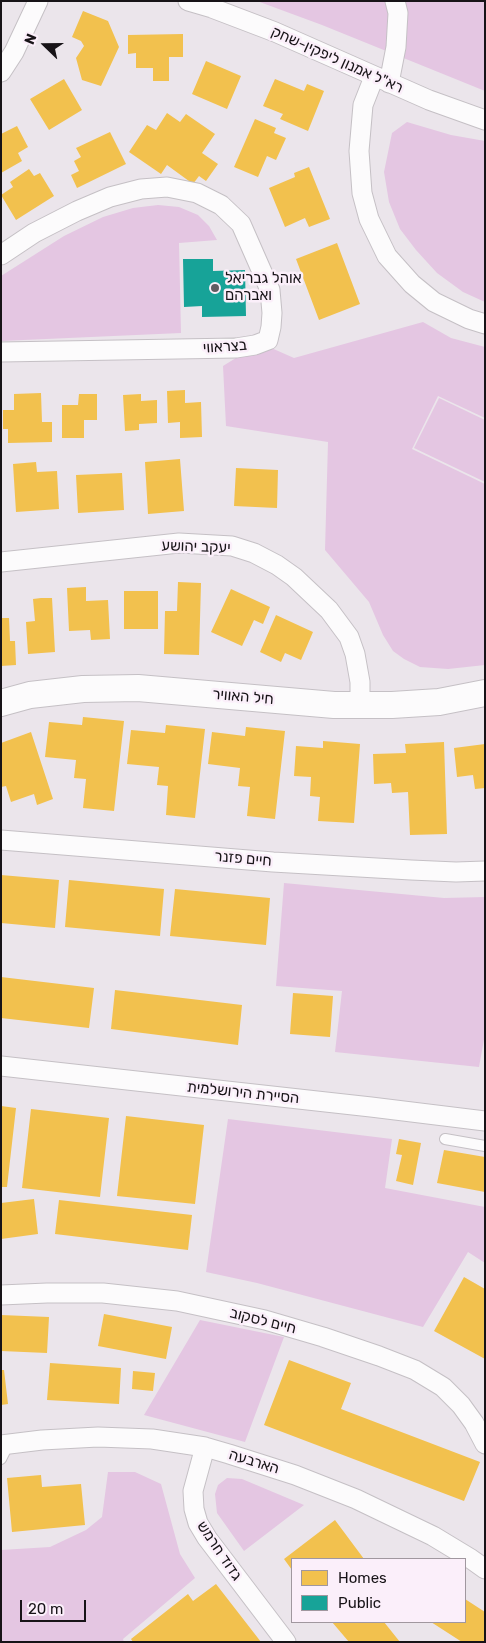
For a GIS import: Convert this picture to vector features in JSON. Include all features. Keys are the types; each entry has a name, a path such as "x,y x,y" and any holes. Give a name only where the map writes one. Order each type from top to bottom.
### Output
{"street":[{"path":"1,72 14,52 38,1"},
{"name":"רא\"ל אמנון ליפקין-שחק","path":"188,1 275,32 429,100 485,120"},
{"path":"395,1 398,13 396,47 382,80 363,106 359,151 362,193 369,219 387,256 412,284 434,302 469,319 485,324"},
{"name":"בצראווי","path":"1,255 34,233 77,210 110,196 141,189 167,187 197,193 221,205 241,224 270,290 272,313 268,340 236,348 1,352"},
{"name":"יעקב יהושע","path":"1,562 179,543 232,546 254,553 277,564 294,577 330,610 349,637 355,654 360,682 360,705"},
{"name":"חיל האוויר","path":"1,703 38,694 83,689 138,688 334,705 392,705 439,702 485,693"},
{"name":"חיים פזנר","path":"1,840 273,862 456,872 485,871"},
{"name":"הסיירת הירושלמית","path":"1,1066 410,1111 485,1122"},
{"name":"חיים לסקוב","path":"1,1295 103,1293 176,1301 265,1320 323,1337 415,1370 443,1387 461,1405 474,1423 485,1444"},
{"name":"הארבעה","path":"3,1450 42,1440 98,1437 152,1438 205,1447 295,1475 356,1499 433,1536 484,1568"},
{"name":"גדוד חרמש","path":"205,1447 193,1491 194,1509 198,1523 207,1538 286,1642"}],"lane":[{"path":"445,1139 485,1146"}],"shaded area":[{"path":"257,1 485,1 485,91 322,25"},
{"path":"407,122 451,135 485,141 485,302 463,292 437,273 400,229 389,202 384,172 392,133"},
{"path":"158,205 179,207 198,215 209,226 217,240 179,243 181,333 1,341 1,276 64,236 103,217 133,208"},
{"path":"423,322 451,338 485,347 485,418 438,396 412,449 485,484 485,665 448,669 420,667 393,651 383,635 369,602 325,550 328,442 226,426 223,366 260,343 294,358"},
{"path":"439,398 485,420 485,482 414,448"},
{"path":"284,883 444,898 485,897 485,1034 479,1067 335,1052 342,991 276,986"},
{"path":"228,1119 392,1139 385,1188 485,1207 485,1263 468,1252 423,1327 257,1283 206,1272"},
{"path":"200,1320 284,1337 245,1442 144,1415"},
{"path":"108,1472 135,1472 161,1484 180,1554 195,1578 123,1639 124,1642 1,1642 1,1550 50,1547 86,1530 102,1517"},
{"path":"227,1478 242,1479 304,1505 244,1551 217,1513 215,1494 218,1485"}],"building: Homes":[{"path":"83,11 108,21 119,47 101,86 82,80 76,58 84,46 81,41 72,37"},
{"path":"183,34 183,57 169,57 169,81 153,81 153,68 136,68 136,53 128,54 128,35"},
{"path":"206,61 241,76 227,109 192,94"},
{"path":"64,79 82,110 49,130 30,99"},
{"path":"275,79 304,91 307,84 324,91 308,131 280,119 283,114 263,106"},
{"path":"167,113 180,122 186,114 215,134 202,153 218,164 206,181 199,176 193,184 167,165 161,174 129,152 147,125 156,130"},
{"path":"255,119 276,128 274,133 286,138 276,160 267,156 258,177 234,167"},
{"path":"17,126 28,147 18,153 22,161 1,173 1,134"},
{"path":"110,132 126,164 77,188 71,175 79,171 74,161 81,157 76,148"},
{"path":"309,167 330,219 309,227 305,218 285,227 269,188 295,177 294,173"},
{"path":"29,169 34,176 40,173 54,196 16,220 1,195 13,187 10,182"},
{"path":"337,243 360,304 319,320 296,259"},
{"path":"185,390 185,403 201,402 202,437 180,438 180,422 168,423 167,391"},
{"path":"41,393 42,422 52,422 52,442 8,443 8,429 3,429 3,410 14,410 14,394"},
{"path":"79,394 97,394 97,420 84,420 84,438 62,438 62,405 78,405"},
{"path":"141,394 141,401 157,400 157,423 139,424 139,430 125,431 123,395"},
{"path":"180,459 184,511 148,514 145,462"},
{"path":"36,462 37,472 57,471 59,509 16,512 13,464"},
{"path":"236,468 278,470 277,508 234,506"},
{"path":"122,473 124,510 78,513 76,475"},
{"path":"178,582 201,583 199,655 164,654 165,611 177,611"},
{"path":"86,587 86,601 108,600 110,639 91,640 90,630 69,631 67,588"},
{"path":"231,589 270,607 263,624 254,620 242,646 211,632"},
{"path":"124,591 158,591 158,629 124,629"},
{"path":"52,598 55,652 28,654 26,622 35,621 33,599"},
{"path":"276,615 313,632 301,660 285,653 281,662 260,652"},
{"path":"1,618 9,618 10,641 15,641 16,665 1,666"},
{"path":"83,717 124,721 114,811 83,808 86,779 74,778 76,760 45,757 49,722 82,725"},
{"path":"166,725 205,729 195,818 166,815 168,786 157,785 159,767 127,764 131,730 165,733"},
{"path":"246,727 285,731 275,819 247,816 250,787 238,786 240,768 208,764 212,732 245,736"},
{"path":"31,732 53,799 37,805 34,794 11,802 6,786 1,787 1,743"},
{"path":"323,741 360,744 354,823 318,821 320,797 310,796 311,777 294,776 296,746 323,748"},
{"path":"444,742 447,834 410,835 408,792 392,793 391,783 374,784 373,754 406,753 405,744"},
{"path":"485,744 485,788 475,789 473,775 457,777 454,748"},
{"path":"1,875 59,880 55,928 1,923"},
{"path":"69,880 164,889 160,936 65,927"},
{"path":"175,889 270,898 266,945 170,936"},
{"path":"1,977 94,988 89,1028 1,1018"},
{"path":"115,990 242,1005 238,1045 111,1029"},
{"path":"293,993 333,996 330,1037 290,1034"},
{"path":"1,1106 16,1108 7,1187 1,1187"},
{"path":"31,1109 109,1118 100,1197 22,1188"},
{"path":"126,1116 204,1125 195,1204 117,1196"},
{"path":"399,1139 421,1143 413,1185 396,1181 402,1155 396,1154"},
{"path":"444,1150 485,1157 485,1192 437,1183"},
{"path":"34,1199 38,1234 1,1239 1,1203"},
{"path":"59,1200 192,1215 188,1250 55,1234"},
{"path":"464,1277 485,1289 485,1359 434,1331"},
{"path":"104,1314 172,1327 166,1359 98,1346"},
{"path":"1,1315 49,1317 47,1353 1,1351"},
{"path":"289,1360 351,1383 341,1409 480,1462 464,1501 264,1425"},
{"path":"50,1363 121,1368 119,1404 47,1400"},
{"path":"1,1370 4,1370 8,1404 1,1405"},
{"path":"133,1371 155,1373 153,1391 132,1389"},
{"path":"41,1475 42,1487 81,1484 85,1525 12,1532 7,1478"},
{"path":"335,1520 363,1558 291,1558 291,1569 284,1559"},
{"path":"216,1584 261,1642 133,1642 131,1639 188,1594 193,1601"},
{"path":"466,1600 485,1612 485,1642 462,1642 433,1623 466,1623"},
{"path":"333,1623 385,1623 400,1642 349,1642"}],"building: Public":[{"name":"אוהל גבריאל ואברהם","path":"183,259 213,259 213,271 245,270 246,316 202,317 202,306 184,307"}],"place":[{"name":"אוהל גבריאל ואברהם","path":"215,288"}]}
